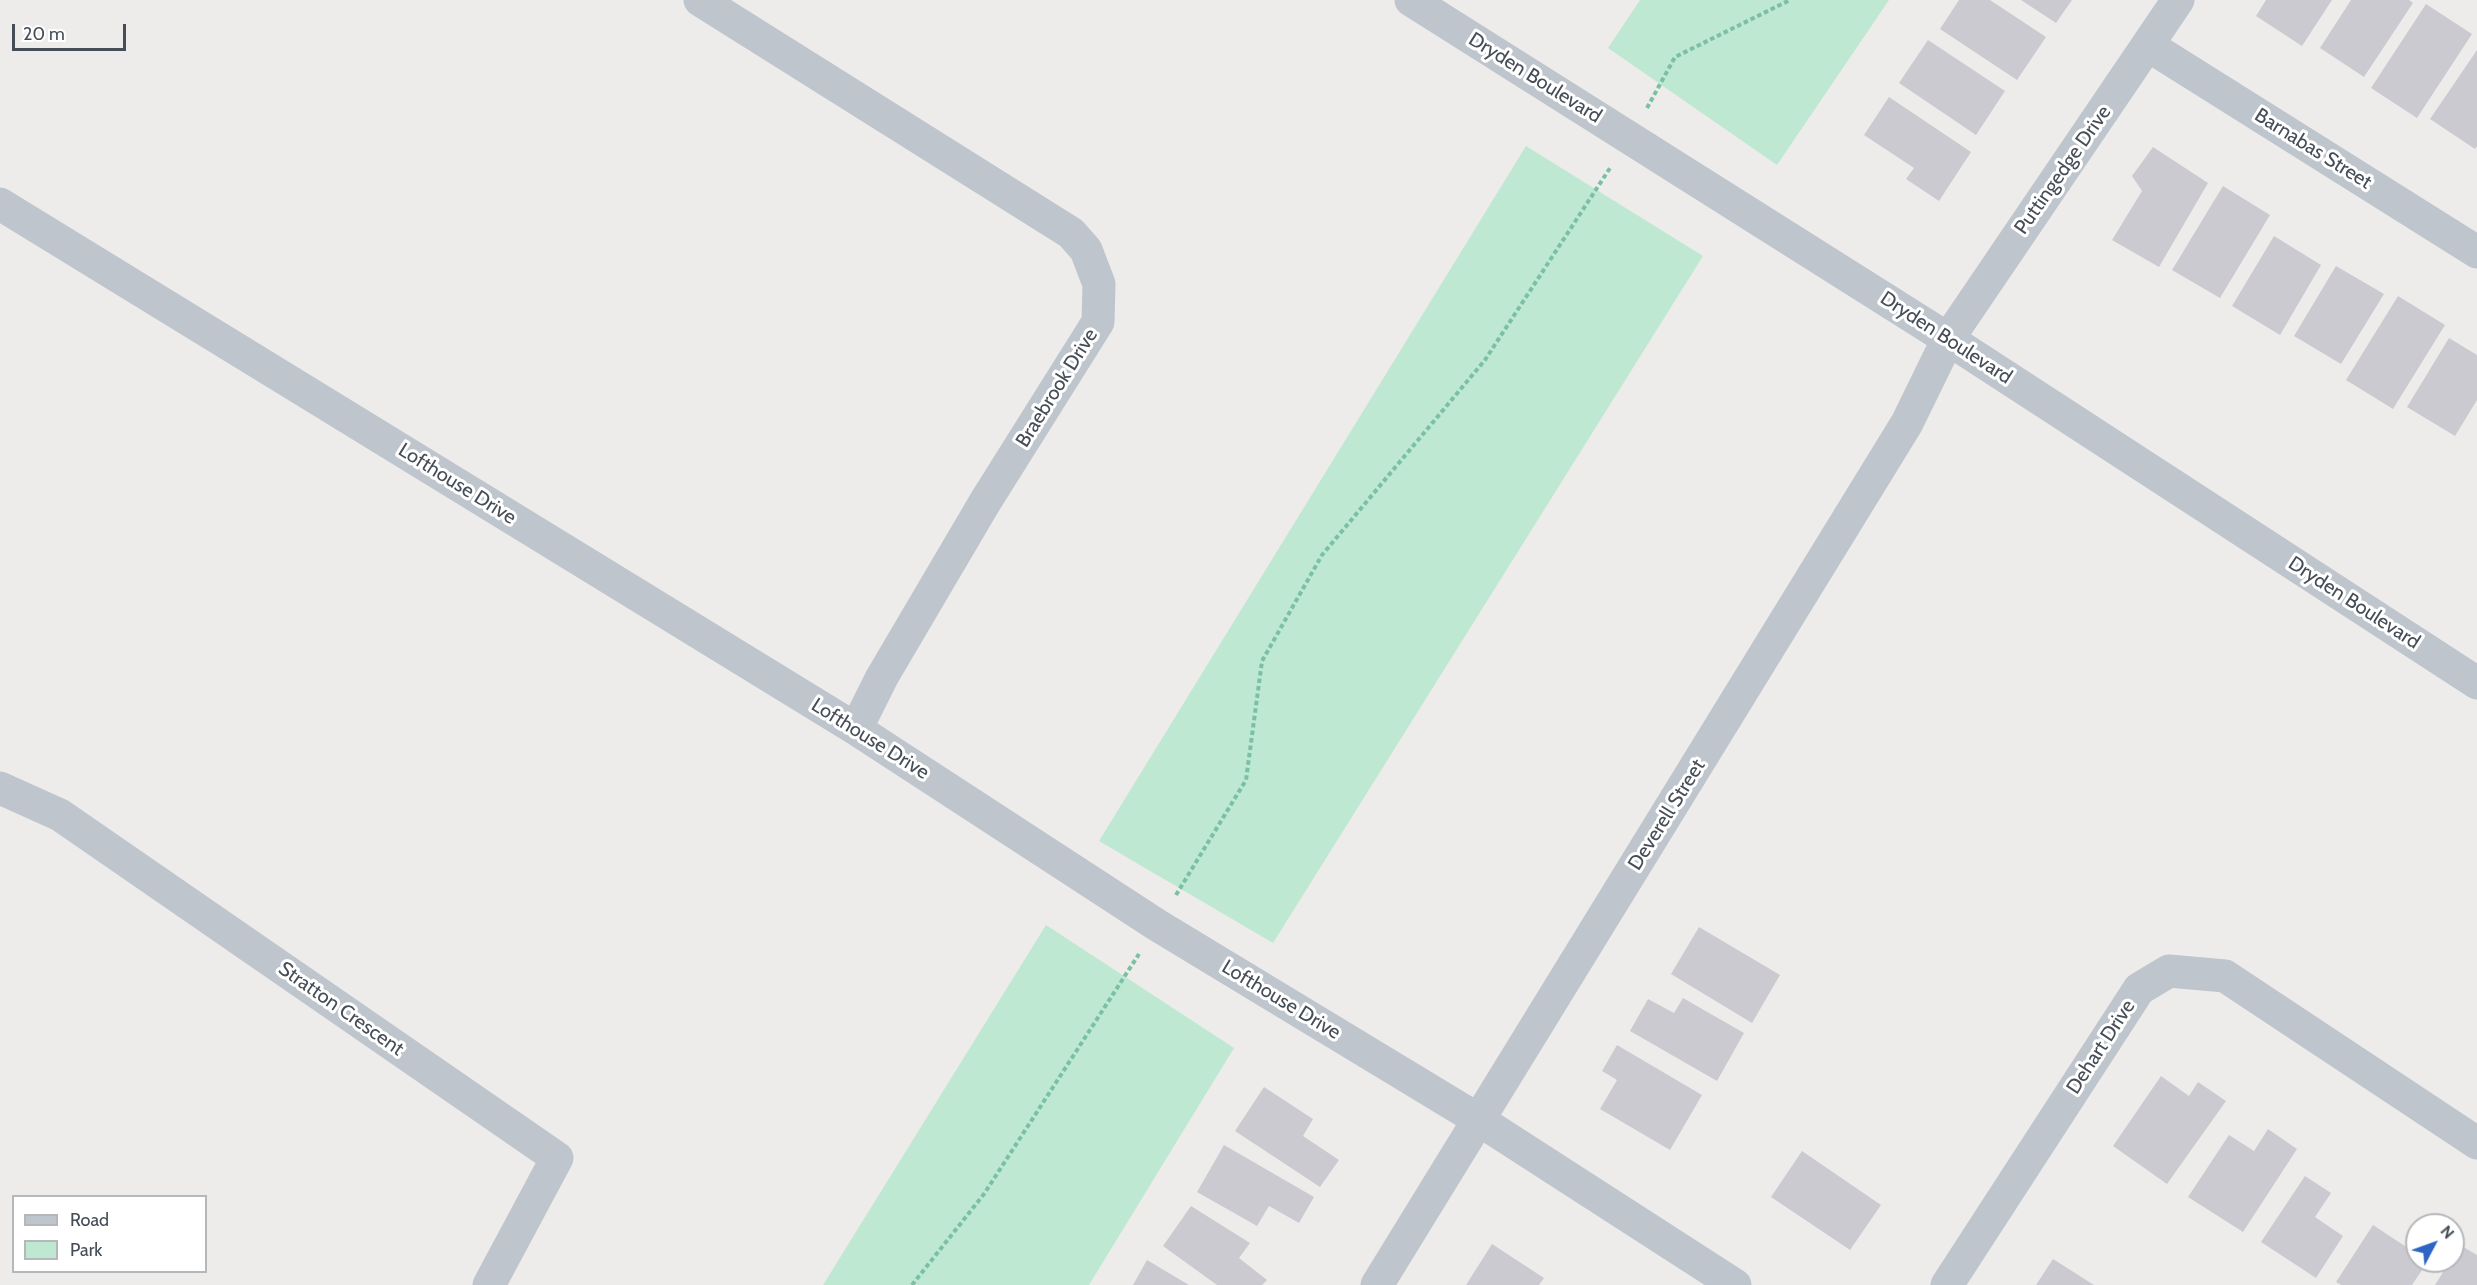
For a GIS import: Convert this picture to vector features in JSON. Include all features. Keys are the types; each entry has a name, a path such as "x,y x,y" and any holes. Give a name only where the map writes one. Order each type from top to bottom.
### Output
{"street":[{"name":"Braebrook Drive","path":"700,0 1071,233 1086,250 1099,284 1098,322 985,502 882,676 856,729"},
{"name":"Dryden Boulevard","path":"1411,0 1948,339 2477,683"},
{"name":"Puttingedge Drive","path":"1948,339 2149,46 2178,0"},
{"name":"Barnabas Street","path":"2149,46 2477,252"},
{"name":"Lofthouse Drive","path":"0,204 856,729 1157,925 1479,1120 1735,1285"},
{"name":"Deverell Street","path":"1377,1285 1907,423 1948,339"},
{"name":"Stratton Crescent","path":"0,788 60,815 557,1158 489,1285"},
{"name":"Dehart Drive","path":"1947,1285 2139,989 2169,971 2225,976 2477,1143"}],"path":[{"path":"912,1285 984,1194 1157,925 1246,780 1262,661 1322,555 1485,360 1630,138 1675,57 1790,0"}],"green space":[{"path":"1640,0 1889,0 1777,165 1608,48"},
{"path":"1526,146 1703,256 1273,943 1099,841"},
{"path":"1046,925 1234,1048 1089,1285 823,1285"}],"building":[{"path":"1959,0 1990,0 2046,37 2017,80 1940,29"},
{"path":"2021,0 2072,0 2056,23"},
{"path":"2266,0 2332,0 2302,46 2256,16"},
{"path":"2351,0 2409,0 2413,3 2364,77 2320,48"},
{"path":"2426,4 2472,34 2417,118 2371,88"},
{"path":"1928,40 2005,91 1976,135 1899,83"},
{"path":"2477,50 2477,146 2475,149 2430,119"},
{"path":"1889,97 1971,152 1939,201 1906,179 1914,168 1864,135"},
{"path":"2153,147 2208,183 2159,267 2112,240 2142,191 2132,176"},
{"path":"2223,186 2270,215 2220,298 2172,270"},
{"path":"2274,236 2321,265 2280,335 2232,306"},
{"path":"2336,266 2384,294 2341,364 2294,336"},
{"path":"2398,296 2445,325 2393,409 2346,380"},
{"path":"2449,338 2477,355 2477,400 2455,436 2407,407"},
{"path":"1699,927 1780,975 1752,1023 1671,974"},
{"path":"1683,998 1744,1033 1717,1081 1630,1031 1648,999 1674,1013"},
{"path":"1617,1045 1702,1095 1670,1150 1600,1109 1617,1080 1602,1071"},
{"path":"2161,1076 2189,1096 2198,1082 2226,1101 2167,1184 2113,1146"},
{"path":"1264,1087 1313,1119 1303,1136 1339,1160 1320,1187 1235,1131"},
{"path":"2268,1129 2297,1149 2243,1232 2188,1197 2229,1135 2254,1151"},
{"path":"1224,1145 1314,1197 1299,1223 1269,1206 1257,1226 1197,1192"},
{"path":"1802,1151 1881,1205 1850,1250 1771,1197"},
{"path":"2305,1176 2331,1193 2315,1217 2343,1236 2316,1278 2261,1242"},
{"path":"1191,1206 1250,1243 1239,1258 1267,1280 1262,1285 1217,1285 1163,1246"},
{"path":"2373,1225 2405,1246 2405,1273 2420,1273 2412,1285 2341,1285 2336,1282"},
{"path":"1492,1244 1544,1278 1539,1285 1466,1285"},
{"path":"2465,1248 2477,1255 2477,1285 2435,1285 2442,1273 2465,1273"},
{"path":"2053,1259 2094,1285 2036,1285"},
{"path":"1147,1260 1189,1285 1133,1285"}]}
